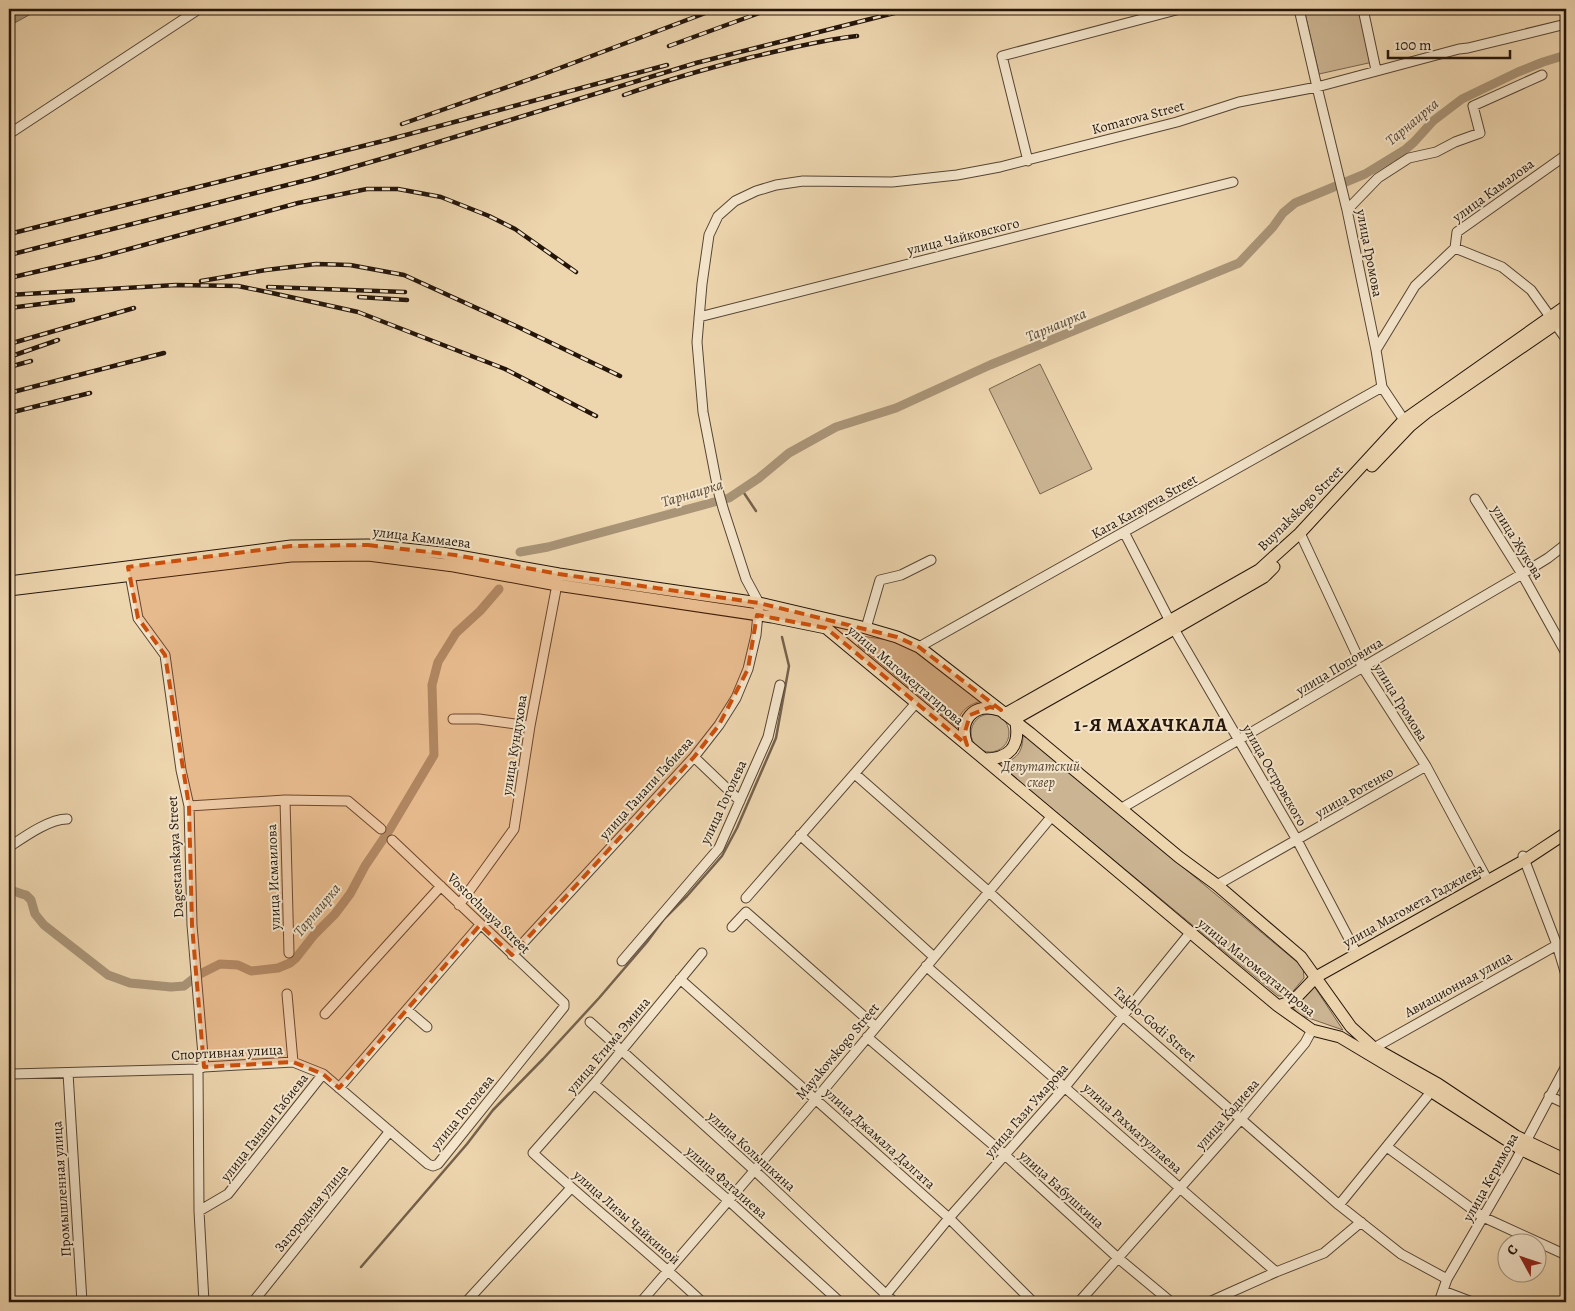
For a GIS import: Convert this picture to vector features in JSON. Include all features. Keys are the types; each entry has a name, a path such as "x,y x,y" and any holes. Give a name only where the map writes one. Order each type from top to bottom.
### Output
{"main road":[{"name":"Buynakskogo Street","path":"1301,537 1410,426 1552,321 1566,306"},
{"name":"Buynakskogo Street","path":"1009,717 1172,625 1264,577 1404,420 1552,321 1566,317"},
{"name":"улица Каммаева","path":"9,582 291,556 368,555 758,609 827,624"},
{"name":"улица Каммаева","path":"9,590 129,571"},
{"name":"улица Магомедтагирова","path":"827,624 866,628 898,637 919,647 1122,808 1301,957 1350,1027 1374,1048 1435,1088 1516,1136 1524,1145 1566,1171"},
{"name":"улица Магомедтагирова","path":"827,624 916,703 967,745"},
{"path":"990,707 1009,717 1018,734 1014,746 1006,754 996,759 984,759 967,745 964,735 965,724 970,715 979,709 990,707"},
{"name":"улица Магомедтагирова","path":"984,759 1278,1006 1312,1030 1340,1038 1435,1088"},
{"name":"улица Магомета Гаджиева","path":"1524,858 1566,823"},
{"name":"улица Магомета Гаджиева","path":"1278,1006 1293,1001 1315,975 1566,833"},
{"name":"улица Магомедтагирова","path":"1524,1145 1566,1160"}],"street":[{"path":"9,134 199,9"},
{"path":"1028,161 1002,56 1180,9"},
{"name":"улица Громова","path":"1299,9 1344,195 1382,388 1404,420"},
{"path":"1363,9 1376,70"},
{"name":"Komarova Street","path":"699,317 709,235 718,216 735,201 756,191 776,185 804,181 892,182 958,175 1028,161 1177,122 1239,102 1317,87 1376,70 1566,24"},
{"path":"1347,210 1378,178 1409,158 1436,152 1455,142 1480,133 1473,106 1542,75"},
{"name":"улица Камалова","path":"1376,350 1415,286 1454,248 1457,232 1566,155"},
{"name":"улица Чайковского","path":"699,317 1233,182"},
{"path":"1454,248 1502,267 1530,290 1566,339"},
{"path":"699,317 697,342 703,412 718,490 746,579 758,609"},
{"name":"Kara Karayeva Street","path":"919,647 1382,388"},
{"name":"улица Жукова","path":"1475,499 1522,574 1566,653"},
{"name":"улица Островского","path":"1124,532 1172,625 1240,740 1356,952"},
{"name":"улица Громова","path":"1301,537 1363,668 1426,766 1487,878"},
{"name":"улица Поповича","path":"1122,808 1522,574 1566,544"},
{"path":"866,628 880,580 901,575 931,560"},
{"name":"Dagestanskaya Street","path":"129,571 138,618 165,655 188,806 192,925 201,1068 199,1211 204,1302"},
{"name":"улица Кундухова","path":"460,905 514,829 530,726 558,580"},
{"name":"улица Ганапи Габиева","path":"512,955 694,757 719,725 736,698 748,669 756,635 758,609"},
{"name":"улица Гоголева","path":"622,961 719,848 768,737 780,685"},
{"path":"746,898 916,703"},
{"path":"453,719 479,719 530,726"},
{"path":"694,757 740,800"},
{"name":"улица Ротенко","path":"1216,885 1426,766"},
{"name":"Takho-Godi Street","path":"855,774 989,892 1123,1016 1242,1118 1339,1205 1401,1254 1448,1279"},
{"path":"188,806 285,800 348,801 381,829"},
{"name":"улица Исмаилова","path":"285,800 289,953"},
{"name":"Mayakovskogo Street","path":"641,1302 868,1037 1052,816"},
{"path":"9,848 36,830 60,819 67,818"},
{"path":"800,835 934,957"},
{"name":"Vostochnaya Street","path":"392,840 561,1000 564,1003 564,1007"},
{"path":"1524,858 1566,975"},
{"path":"325,1014 441,886"},
{"path":"732,927 746,912 876,1027"},
{"path":"339,1088 480,925"},
{"name":"улица Гази Умарова","path":"883,1299 949,1218 1065,1087 1190,933"},
{"name":"Авиационная улица","path":"1374,1048 1556,945"},
{"name":"улица Етима Эмина","path":"533,1153 622,1051 702,953"},
{"name":"улица Рахматуллаева","path":"926,966 1276,1272"},
{"name":"улица Джамала Далгата","path":"680,979 949,1218 1034,1302"},
{"path":"287,994 293,1062"},
{"name":"улица Гоголева","path":"438,1164 564,1007"},
{"path":"407,1010 427,1027"},
{"name":"улица Колышкина","path":"590,1022 754,1170 883,1299 894,1302"},
{"name":"улица Кадиева","path":"1079,1302 1242,1118 1305,1043 1312,1030"},
{"name":"улица Бабушкина","path":"868,1037 1004,1155 1118,1258 1171,1302"},
{"name":"Спортивная улица","path":"12,1074 201,1068 293,1062 323,1074 428,1164 433,1166 438,1164"},
{"name":"улица Керимова","path":"1439,1302 1448,1279 1524,1145 1566,1066"},
{"name":"Промышленная улица","path":"68,1073 82,1302"},
{"name":"улица Ганапи Габиева","path":"199,1211 228,1194 323,1074"},
{"name":"улица Фаталиева","path":"594,1084 728,1200 840,1302"},
{"path":"1339,1205 1435,1088"},
{"path":"1549,1096 1566,1104"},
{"name":"Загородная улица","path":"253,1302 390,1131"},
{"path":"1387,1147 1483,1216 1566,1255"},
{"name":"улица Лизы Чайкиной","path":"533,1153 702,1302"},
{"path":"466,1302 571,1188"},
{"path":"1210,1302 1324,1253 1361,1222"},
{"path":"1443,1291 1472,1302"}],"highlighted area":[{"path":"368,545 455,555 559,574 759,603 897,637 919,647 1001,710 990,707 970,715 964,735 967,745 826,628 757,615 748,669 719,725 694,757 512,955 480,925 339,1088 323,1074 293,1062 204,1067 192,925 189,806 165,655 138,618 128,567 291,546"}],"green space":[{"path":"1304,9 1360,9 1373,62 1319,74"},
{"path":"1040,364 1092,469 1040,494 989,389"},
{"path":"862,636 895,641 918,652 981,701 964,710 959,718 958,728 858,645"},
{"path":"990,714 1003,720 1009,733 1003,746 990,752 977,746 971,733 977,720"},
{"name":"Депутатский сквер","path":"1023,734 1303,967 1304,978 1289,996 1278,996 998,764 1018,755 1022,746"},
{"path":"1314,986 1343,1030 1300,1015 1292,1007"}],"shaded area":[{"path":"9,9 40,9 9,26"}],"waterway":[{"name":"Тарнаирка","path":"520,552 548,547 729,498 759,478 789,453 836,427 896,408 990,365 1239,263 1273,227 1283,213 1295,203 1365,174 1406,149 1433,121 1462,99 1518,72 1566,55"},
{"path":"742,490 756,511"},
{"name":"Тарнаирка","path":"9,891 26,895 31,900 35,914 44,925 108,975 130,983 171,987 184,986 198,975 220,964 238,965 251,971 278,968 290,963 335,914 350,894 365,866 390,829 434,755 432,685 438,662 456,633 480,611 499,589"},
{"path":"361,1267 467,1144 493,1110 599,998 664,919 722,856 737,828 776,738 789,666 782,637"}],"railway":[{"path":"402,124 536,77 716,9"},
{"path":"669,46 773,9"},
{"path":"9,255 315,178 696,63 910,9"},
{"path":"624,95 688,74 752,57 817,42 857,36"},
{"path":"9,234 387,140 667,65"},
{"path":"9,278 100,257 298,203 367,189 398,189 441,197 489,216 515,229 576,272"},
{"path":"201,281 316,264 350,265 404,275 620,376"},
{"path":"9,295 176,285 238,286 272,293 358,312 505,369 596,416"},
{"path":"268,287 405,292"},
{"path":"359,297 407,300"},
{"path":"9,308 73,300"},
{"path":"9,344 134,308"},
{"path":"9,357 58,340"},
{"path":"9,393 164,353"},
{"path":"9,367 31,361"},
{"path":"9,413 90,393"}],"district":[{"name":"1-Я МАХАЧКАЛА","path":"1151,724"}]}
